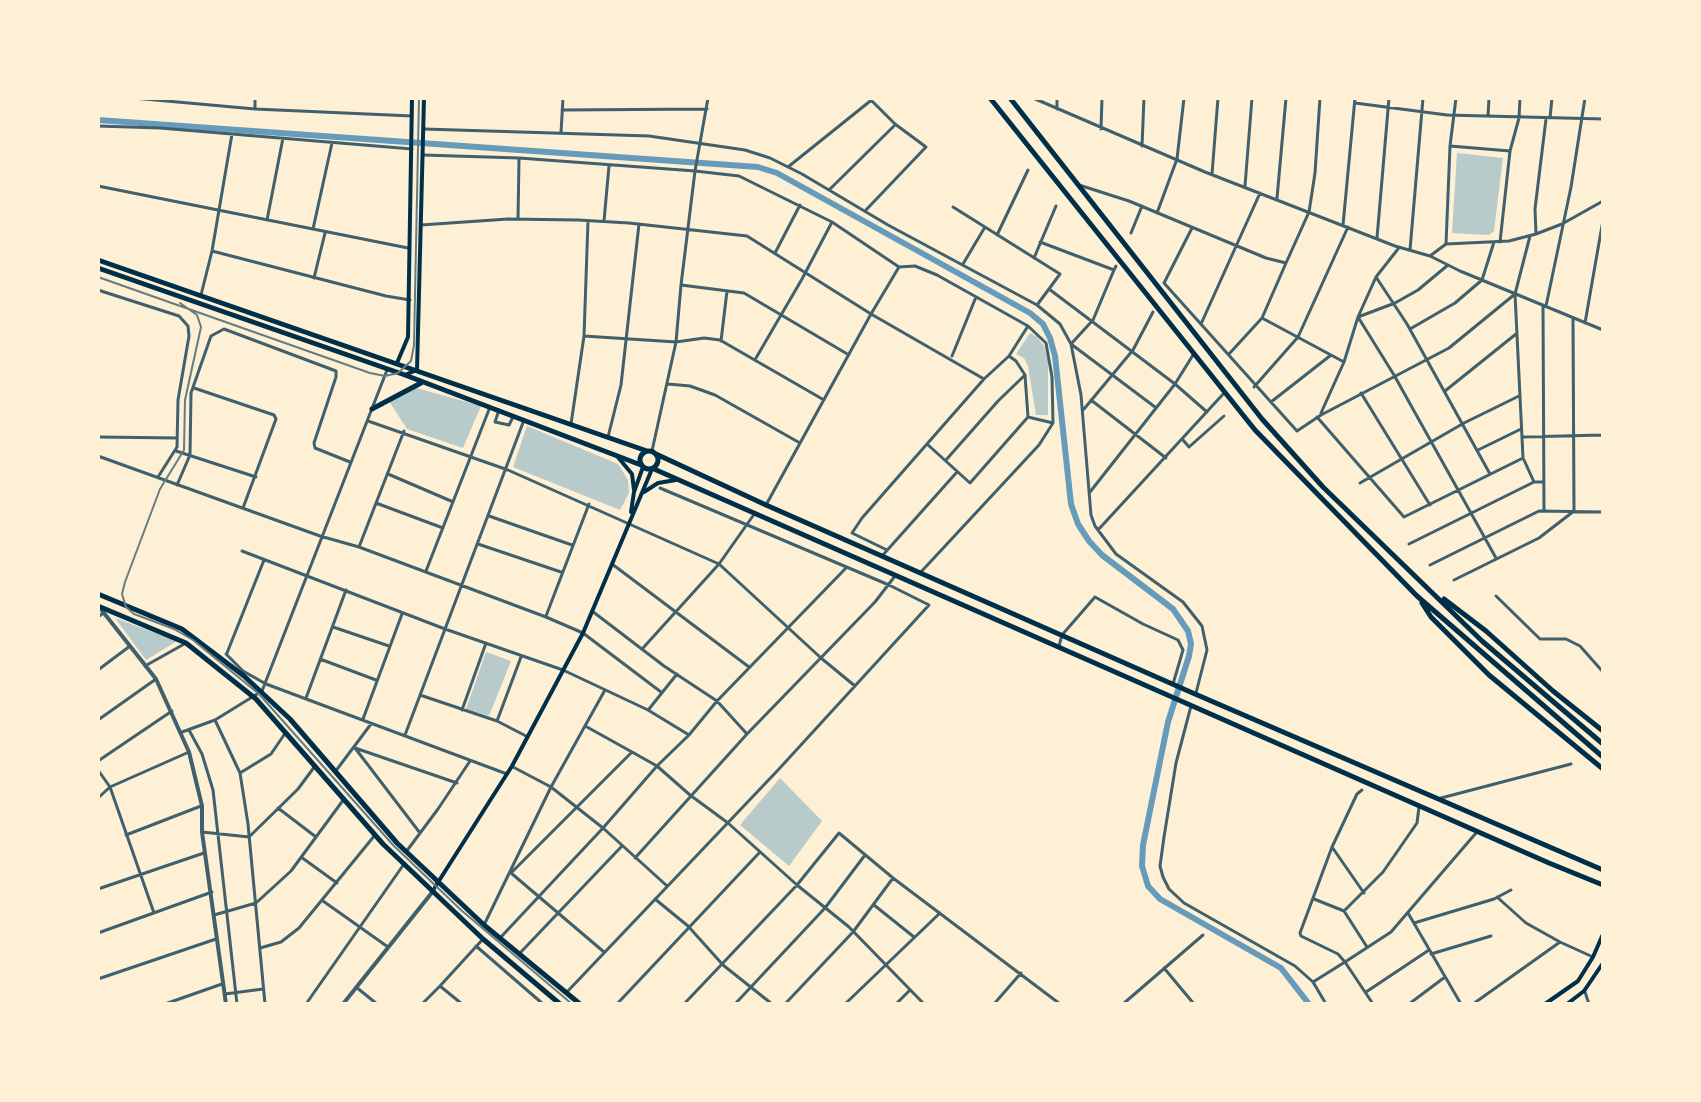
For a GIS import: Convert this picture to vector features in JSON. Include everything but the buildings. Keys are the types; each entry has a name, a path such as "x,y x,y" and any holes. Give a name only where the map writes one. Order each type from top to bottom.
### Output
{"main road":[{"path":"397,363 408,337 412,98"},
{"path":"417,370 424,98"},
{"path":"990,98 1255,430 1417,596 1603,757"},
{"path":"1010,98 1262,419 1335,499 1482,641 1603,744"},
{"path":"98,260 652,452 1195,694 1603,870"},
{"path":"98,268 405,375 680,480 1603,885"},
{"path":"405,375 417,370"},
{"path":"372,409 423,382"},
{"path":"631,515 642,466 640,457 652,452"},
{"path":"436,887 512,766 583,633 627,522 659,462 652,452"},
{"path":"615,455 632,474 634,492"},
{"path":"642,494 658,483 680,480"},
{"path":"896,574 902,565"},
{"path":"1432,590 1486,631 1603,731"},
{"path":"98,594 182,629 225,657 290,719 406,852 433,877 436,887 483,939 560,1004"},
{"path":"1417,596 1431,617 1489,675 1603,769"},
{"path":"100,611 186,643 255,699 375,835 426,885 436,887 580,1004"},
{"path":"1277,743 1282,732"},
{"path":"1545,1004 1578,981 1603,934"},
{"path":"1567,1004 1584,991 1603,963"}],"street":[{"path":"133,98 255,109 412,116"},
{"path":"200,98 200,104"},
{"path":"255,98 255,109"},
{"path":"561,133 563,98"},
{"path":"652,452 676,342 686,229 708,98"},
{"path":"1033,98 1142,146 1399,247 1430,256 1603,330"},
{"path":"1057,98 1057,109"},
{"path":"1101,129 1102,98"},
{"path":"1142,146 1144,98"},
{"path":"1157,213 1177,159 1184,98"},
{"path":"1212,174 1218,98"},
{"path":"1245,187 1252,98"},
{"path":"1277,199 1286,98"},
{"path":"1228,355 1262,318 1309,212 1320,98"},
{"path":"1377,238 1389,98"},
{"path":"1410,250 1423,98"},
{"path":"1446,244 1450,146 1456,98"},
{"path":"1488,116 1489,98"},
{"path":"1410,329 1455,303 1482,280 1497,242 1520,98"},
{"path":"1536,234 1535,209 1552,98"},
{"path":"1544,511 1544,306 1585,98"},
{"path":"788,167 873,99 895,124 926,147 865,211"},
{"path":"1343,225 1355,101 1388,109 1455,115 1603,119"},
{"path":"562,110 707,109"},
{"path":"829,190 895,124"},
{"path":"98,126 412,148"},
{"path":"424,131 649,136 745,150 788,167 1037,305 1060,324 1071,344 1083,411 1091,515 1098,530 1116,554 1183,602 1202,626 1207,650 1195,694"},
{"path":"200,296 212,251 232,134"},
{"path":"267,220 283,138"},
{"path":"313,230 332,143"},
{"path":"1450,146 1510,151"},
{"path":"423,155 695,168 739,176 832,222 899,267 915,266 1028,326 1046,343 1052,377 1053,423 1039,445 920,573"},
{"path":"518,219 519,158"},
{"path":"604,221 609,165"},
{"path":"997,235 1028,170"},
{"path":"1079,185 1142,206 1286,263"},
{"path":"98,186 410,249"},
{"path":"1201,324 1260,193"},
{"path":"1430,256 1446,244 1497,242 1530,236 1562,224 1603,201"},
{"path":"775,253 800,205"},
{"path":"1034,258 1056,206"},
{"path":"1131,233 1142,206"},
{"path":"953,207 1060,274 1037,305"},
{"path":"421,225 518,219 604,221 747,236 871,314 984,379"},
{"path":"1585,323 1603,220"},
{"path":"571,426 584,336 588,221"},
{"path":"755,359 832,222"},
{"path":"608,438 621,385 639,224"},
{"path":"963,264 985,227"},
{"path":"1254,387 1298,337 1348,227"},
{"path":"1192,228 1164,283 1254,387 1297,431 1361,393 1449,348 1515,294"},
{"path":"314,278 325,233"},
{"path":"1530,236 1515,294 1523,458 1534,482"},
{"path":"1040,242 1115,268 1093,320 1071,344"},
{"path":"1319,416 1344,362 1358,317 1376,277 1399,247"},
{"path":"212,251 410,300"},
{"path":"1358,317 1395,303 1418,290 1448,265"},
{"path":"766,505 899,267"},
{"path":"1376,277 1395,303 1491,474"},
{"path":"681,285 744,293 849,355"},
{"path":"1049,289 1133,350 1207,412"},
{"path":"98,290 185,320 189,336 178,400 176,451 158,477"},
{"path":"721,341 727,291"},
{"path":"951,358 976,297"},
{"path":"1083,411 1133,350 1153,312"},
{"path":"1358,317 1394,375 1482,538 1496,558"},
{"path":"1262,318 1344,362"},
{"path":"1573,318 1574,511"},
{"path":"887,550 852,533 984,379 1009,356 1028,326"},
{"path":"177,485 190,455 193,387 211,336 224,329 336,371 314,443 315,448 350,462"},
{"path":"1445,391 1516,334"},
{"path":"584,336 676,342 704,338 721,341 824,400"},
{"path":"1071,344 1156,408"},
{"path":"1089,493 1175,384 1193,354"},
{"path":"1270,403 1331,355"},
{"path":"927,444 970,483 1028,417 1025,375 1009,356"},
{"path":"182,732 215,720 255,699 262,691 387,370 397,363"},
{"path":"945,461 1025,375"},
{"path":"668,384 690,386 715,395 800,443"},
{"path":"193,387 274,415 276,424 243,508"},
{"path":"1098,530 1225,392"},
{"path":"1361,393 1430,505"},
{"path":"1360,483 1464,423 1519,396"},
{"path":"1091,400 1166,458"},
{"path":"426,572 490,407"},
{"path":"499,410 495,422 507,426 514,415"},
{"path":"1182,440 1189,447 1224,416"},
{"path":"1319,416 1404,517 1523,458"},
{"path":"1028,417 1053,423"},
{"path":"405,735 525,419"},
{"path":"368,421 404,431 508,470 719,564 855,686"},
{"path":"1603,425 1603,471"},
{"path":"1478,450 1521,429"},
{"path":"359,547 404,431"},
{"path":"1522,437 1603,435"},
{"path":"98,437 177,438"},
{"path":"176,451 256,477"},
{"path":"98,456 320,536 359,547 546,617 583,633 661,692"},
{"path":"882,556 957,472"},
{"path":"388,474 452,502"},
{"path":"1409,544 1534,482 1543,482"},
{"path":"566,993 929,605 660,488"},
{"path":"376,503 443,528"},
{"path":"546,617 589,504"},
{"path":"1454,580 1539,538 1574,511"},
{"path":"1430,565 1530,513 1603,512"},
{"path":"643,648 719,564 755,513"},
{"path":"489,516 574,546"},
{"path":"478,544 563,573"},
{"path":"242,551 445,629 563,670 648,710 689,735"},
{"path":"264,560 225,657 266,684 507,774"},
{"path":"612,564 749,667"},
{"path":"500,938 717,701 846,568"},
{"path":"635,858 896,574"},
{"path":"306,698 346,590"},
{"path":"1496,596 1540,639 1566,639 1580,646 1603,672"},
{"path":"1059,646 1062,635 1095,597 1178,640 1183,650 1177,686"},
{"path":"100,611 156,679 189,752 202,806 202,832 226,1004"},
{"path":"592,611 717,701 747,734"},
{"path":"363,719 403,613"},
{"path":"333,627 389,646"},
{"path":"145,666 186,643"},
{"path":"462,710 486,643"},
{"path":"98,670 130,646"},
{"path":"497,721 521,655"},
{"path":"320,659 376,680"},
{"path":"648,710 677,674"},
{"path":"98,720 156,679"},
{"path":"484,925 551,787 605,690"},
{"path":"420,695 497,721 528,737"},
{"path":"1191,706 1176,763 1160,866 1163,877 1169,889 1184,903 1295,966 1313,982 1326,1004"},
{"path":"98,761 172,711"},
{"path":"215,720 240,773 265,1004"},
{"path":"335,772 372,723"},
{"path":"587,727 657,766 728,823 853,932 924,1004"},
{"path":"189,730 208,771 237,1004"},
{"path":"240,773 271,754 286,732"},
{"path":"355,748 457,783"},
{"path":"355,748 420,833"},
{"path":"98,798 110,787 189,752"},
{"path":"511,873 632,752"},
{"path":"406,852 470,761"},
{"path":"1437,799 1571,764"},
{"path":"249,837 298,789 315,766"},
{"path":"512,766 551,787 578,807 667,886"},
{"path":"98,770 110,787 154,913"},
{"path":"1362,790 1357,794 1332,847 1300,933 1338,954 1373,1004"},
{"path":"214,915 256,903 291,871 344,799"},
{"path":"126,835 202,806"},
{"path":"1344,911 1383,872 1417,823 1419,806"},
{"path":"278,808 316,837"},
{"path":"1313,982 1391,932 1477,831"},
{"path":"202,832 249,837"},
{"path":"684,1004 797,885 839,833 893,878 1060,1004"},
{"path":"260,948 281,942 299,928 375,835"},
{"path":"520,954 622,846"},
{"path":"1332,847 1364,893"},
{"path":"617,1004 760,852"},
{"path":"98,889 205,853"},
{"path":"735,1004 825,908 865,855"},
{"path":"301,857 337,883"},
{"path":"306,1004 404,864"},
{"path":"511,873 604,952"},
{"path":"785,1004 853,932 893,878"},
{"path":"343,1004 436,887"},
{"path":"1414,923 1511,890"},
{"path":"98,933 212,892"},
{"path":"1497,897 1526,923 1593,957"},
{"path":"655,899 688,926 723,965 772,1004"},
{"path":"1314,899 1344,911 1367,947"},
{"path":"323,901 388,947"},
{"path":"874,905 915,938"},
{"path":"845,1004 940,913"},
{"path":"1408,913 1461,1004"},
{"path":"1124,1004 1203,935"},
{"path":"1366,992 1430,952 1491,936"},
{"path":"98,979 216,939"},
{"path":"422,1004 483,939"},
{"path":"1473,1004 1560,942"},
{"path":"476,946 542,1004 549,995"},
{"path":"1164,968 1194,1004"},
{"path":"994,1004 1021,973"},
{"path":"1409,1004 1445,977"},
{"path":"165,1004 224,984"},
{"path":"440,986 462,1004"},
{"path":"356,987 377,1004"},
{"path":"225,994 263,989"},
{"path":"896,1004 910,990"},
{"path":"1584,991 1589,1004"},
{"path":"1050,1004 1054,999"}],"shaded area":[{"path":"1457,153 1503,158 1494,231 1489,235 1452,233"},
{"path":"1030,333 1044,346 1048,361 1048,415 1036,415 1028,366 1024,358 1016,354"},
{"path":"413,387 481,406 463,448 407,429 389,401"},
{"path":"527,426 618,464 628,480 629,493 620,510 513,467"},
{"path":"115,618 177,641 146,660"},
{"path":"486,652 511,661 489,716 466,709"},
{"path":"780,778 822,821 789,866 740,825"}],"waterway":[{"path":"98,120 758,167 777,173 1030,313 1043,324 1055,356 1071,504 1078,524 1102,555 1173,609 1188,631 1191,644 1168,722 1143,845 1142,866 1148,886 1160,899 1281,968 1309,1004"}],"tram line":[{"path":"98,277 370,373 385,376 398,373 411,361 414,345 419,98"},
{"path":"180,303 197,315 201,327 185,400 184,450 160,489 125,582 122,594 126,607 134,614 174,629 193,640 259,694 393,845 461,910 572,1004"}]}
